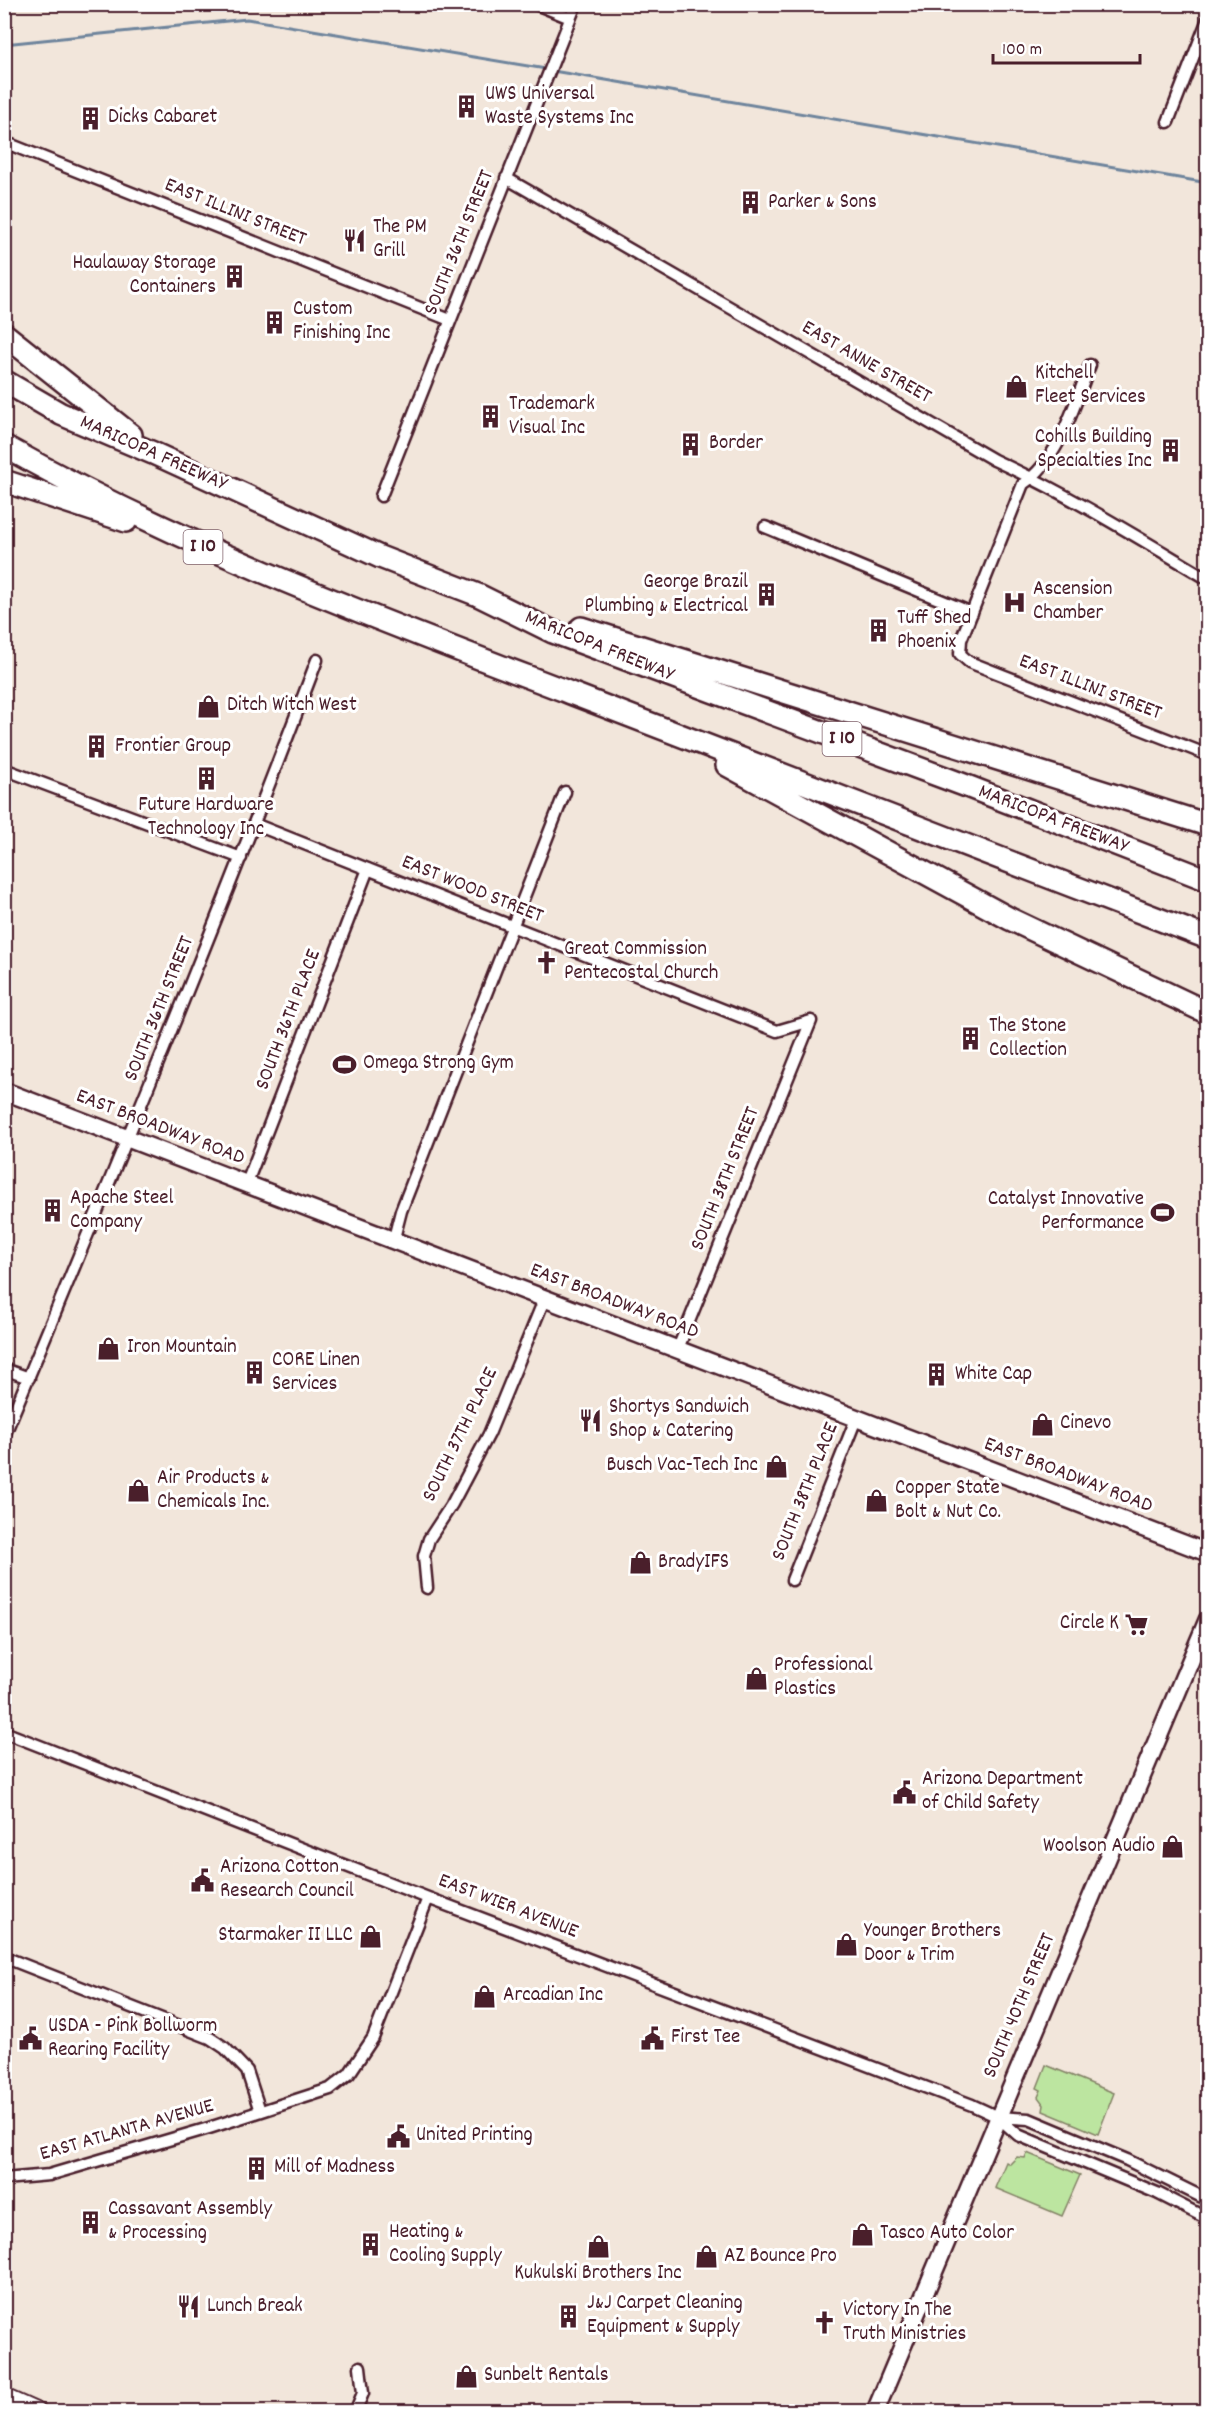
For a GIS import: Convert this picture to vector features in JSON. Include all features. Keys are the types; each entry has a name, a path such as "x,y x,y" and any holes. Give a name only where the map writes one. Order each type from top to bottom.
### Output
{"highway":[{"path":"4,334 153,453"},
{"name":"MARICOPA FREEWAY","path":"4,381 61,414 153,453 380,557 478,594 553,632 964,785 1208,880"},
{"name":"I 10","path":"4,446 189,541 408,631 1208,938"},
{"path":"4,481 189,541"},
{"path":"478,594 674,658 1208,825"},
{"path":"652,724 1010,919 1208,1013"}],"main road":[{"name":"EAST BROADWAY ROAD","path":"4,1092 1208,1553"},
{"name":"SOUTH 40TH STREET","path":"875,2412 1208,1619"}],"street":[{"path":"536,4 570,18"},
{"name":"SOUTH 36TH STREET","path":"381,496 576,4"},
{"path":"1168,122 1208,19"},
{"name":"EAST ILLINI STREET","path":"4,142 450,320"},
{"name":"EAST ANNE STREET","path":"506,178 994,460 1032,478 1208,579"},
{"path":"765,526 972,613 1023,484 1032,478 1058,442 1090,365"},
{"name":"EAST ILLINI STREET","path":"972,613 961,640 960,654 969,662 1208,755"},
{"name":"SOUTH 36TH STREET","path":"4,1436 128,1139 241,858 317,660"},
{"path":"4,768 241,858"},
{"path":"393,1242 401,1211 565,792"},
{"name":"EAST WOOD STREET","path":"254,824 777,1031 811,1021"},
{"name":"SOUTH 36TH PLACE","path":"246,1185 368,869"},
{"name":"SOUTH 38TH STREET","path":"677,1351 811,1021"},
{"name":"SOUTH 37TH PLACE","path":"427,1588 424,1556 429,1539 452,1504 489,1434 544,1300"},
{"path":"4,1369 29,1378"},
{"name":"SOUTH 38TH PLACE","path":"792,1580 856,1419"},
{"name":"EAST WIER AVENUE","path":"4,1732 428,1898 962,2101 998,2117"},
{"path":"4,1957 210,2038 225,2048 247,2071 260,2112 330,2089 349,2074 377,2030 428,1898"},
{"name":"EAST ATLANTA AVENUE","path":"4,2179 50,2175 260,2112"},
{"path":"998,2117 1029,2119 1127,2160 1208,2200"},
{"path":"998,2117 1018,2135 1157,2193 1208,2219"},
{"path":"356,2412 363,2393 360,2367"},
{"path":"4,2396 40,2412"}],"green space":[{"path":"1046,2065 1114,2093 1098,2134 1043,2111 1044,2105 1038,2097 1041,2090 1037,2088"},
{"path":"1027,2153 1080,2175 1062,2216 995,2188 1006,2162 1010,2164 1017,2157 1025,2158"}],"waterway":[{"path":"4,44 247,19 546,69"},
{"path":"553,71 1208,183"}],"place":[{"name":"UWS Universal Waste Systems Inc","path":"467,107"},
{"name":"Dicks Cabaret","path":"90,118"},
{"name":"Parker & Sons","path":"750,203"},
{"name":"The PM Grill","path":"355,240"},
{"name":"Haulaway Storage Containers","path":"234,276"},
{"name":"Custom Finishing Inc","path":"275,322"},
{"name":"Kitchell Fleet Services","path":"1017,386"},
{"name":"Trademark Visual Inc","path":"491,417"},
{"name":"Border","path":"691,444"},
{"name":"Cohills Building Specialties Inc","path":"1170,450"},
{"name":"George Brazil Plumbing & Electrical","path":"766,595"},
{"name":"Ascension Chamber","path":"1015,602"},
{"name":"Tuff Shed Phoenix","path":"879,631"},
{"name":"Ditch Witch West","path":"209,706"},
{"name":"Frontier Group","path":"97,747"},
{"name":"Future Hardware Technology Inc","path":"206,778"},
{"name":"Great Commission Pentecostal Church","path":"546,962"},
{"name":"The Stone Collection","path":"971,1039"},
{"name":"Omega Strong Gym","path":"345,1064"},
{"name":"Apache Steel Company","path":"52,1211"},
{"name":"Catalyst Innovative Performance","path":"1162,1212"},
{"name":"Iron Mountain","path":"109,1348"},
{"name":"CORE Linen Services","path":"254,1373"},
{"name":"White Cap","path":"937,1375"},
{"name":"Shortys Sandwich Shop & Catering","path":"591,1420"},
{"name":"Cinevo","path":"1042,1424"},
{"name":"Busch Vac-Tech Inc","path":"776,1466"},
{"name":"Air Products & Chemicals Inc.","path":"139,1491"},
{"name":"Copper State Bolt & Nut Co.","path":"877,1501"},
{"name":"BradyIFS","path":"640,1563"},
{"name":"Circle K","path":"1137,1624"},
{"name":"Professional Plastics","path":"756,1678"},
{"name":"Arizona Department of Child Safety","path":"904,1792"},
{"name":"Woolson Audio","path":"1173,1847"},
{"name":"Arizona Cotton Research Council","path":"202,1880"},
{"name":"Starmaker II LLC","path":"371,1936"},
{"name":"Younger Brothers Door & Trim","path":"846,1944"},
{"name":"Arcadian Inc","path":"485,1996"},
{"name":"First Tee","path":"653,2038"},
{"name":"USDA - Pink Bollworm Rearing Facility","path":"30,2039"},
{"name":"United Printing","path":"398,2136"},
{"name":"Mill of Madness","path":"256,2168"},
{"name":"Cassavant Assembly & Processing","path":"90,2222"},
{"name":"Tasco Auto Color","path":"862,2234"},
{"name":"Heating & Cooling Supply","path":"371,2245"},
{"name":"Kukulski Brothers Inc","path":"598,2246"},
{"name":"AZ Bounce Pro","path":"706,2257"},
{"name":"Lunch Break","path":"189,2307"},
{"name":"J&J Carpet Cleaning Equipment & Supply","path":"569,2316"},
{"name":"Victory In The Truth Ministries","path":"825,2323"},
{"name":"Sunbelt Rentals","path":"466,2376"}]}
